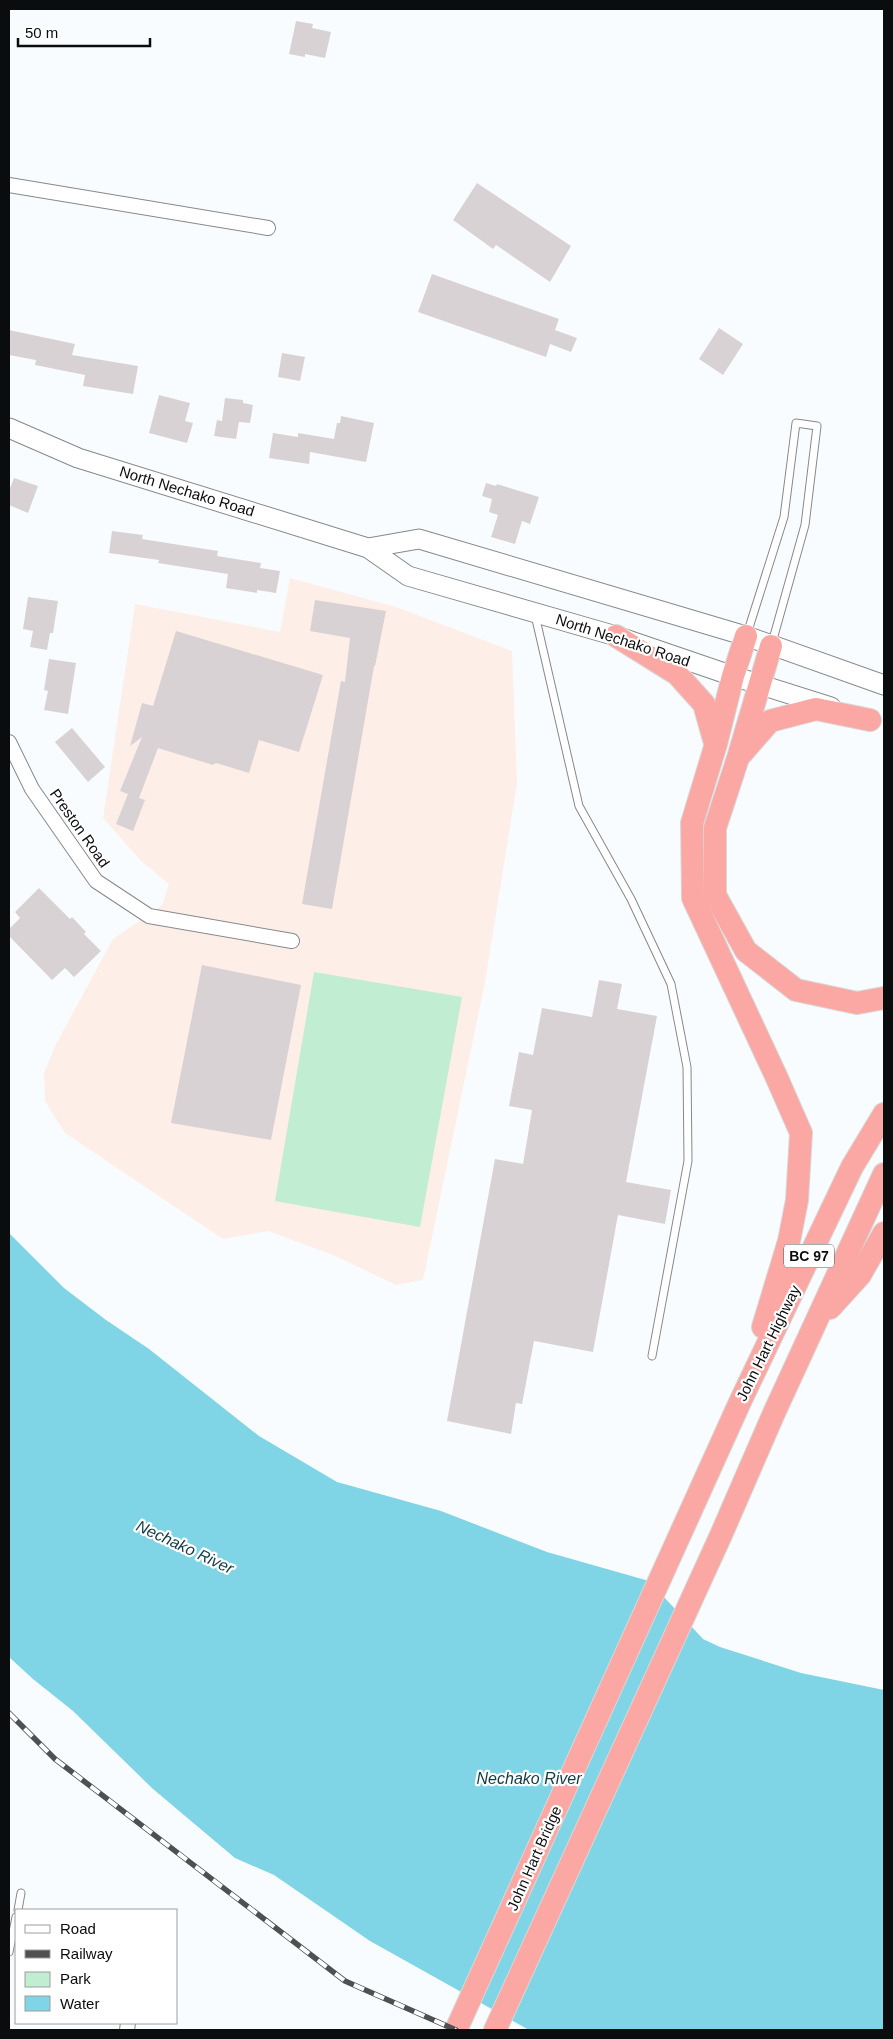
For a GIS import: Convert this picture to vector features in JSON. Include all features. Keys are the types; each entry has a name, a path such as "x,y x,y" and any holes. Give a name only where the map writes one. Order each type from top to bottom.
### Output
{"highway":[{"path":"616,636 676,674 704,704 716,744"},
{"path":"740,1402 789,1241 797,1200 800,1134 776,1076 693,898 692,823 746,636"},
{"path":"771,646 738,758 714,828 715,895 746,951 796,990 857,1003 884,998"},
{"path":"738,758 770,721 816,709 877,722"},
{"name":"John Hart Highway","path":"686,1522 740,1402 852,1167 884,1114"},
{"name":"BC 97","path":"494,2030 884,1174"},
{"path":"815,1324 860,1276 884,1233"},
{"name":"John Hart Bridge","path":"456,2030 686,1522"}],"main road":[{"name":"North Nechako Road","path":"9,428 78,458 368,548 408,576 616,636 877,722"},
{"name":"North Nechako Road","path":"368,548 419,539 746,636 884,685"}],"street":[{"path":"9,185 268,228"},
{"name":"Preston Road","path":"9,742 32,789 96,881 149,916 292,941"}],"lane":[{"path":"746,636 784,517 796,423 817,426 805,525 771,646"},
{"path":"534,612 579,806 631,899 671,984 687,1067 688,1161 652,1356"},
{"path":"18,1909 21,1893"},
{"path":"9,1952 15,1922"}],"shaded area":[{"path":"290,578 396,607 512,651 517,783 485,982 423,1280 396,1285 333,1255 268,1231 223,1239 65,1133 45,1101 44,1073 56,1044 113,939 162,905 169,884 141,861 103,818 135,604 280,632"}],"green space":[{"path":"314,972 462,997 420,1227 275,1201"}],"water":[{"name":"Nechako River","path":"9,1233 64,1288 106,1320 149,1349 259,1436 337,1482 441,1511 547,1552 649,1581 703,1639 720,1647 801,1673 884,1690 884,2030 529,2030 370,1941 274,1875 235,1858 153,1789 73,1711 9,1657"}],"building":[{"path":"296,21 313,24 312,28 331,32 325,58 305,54 305,57 289,54"},
{"path":"477,183 571,246 550,282 496,245 493,249 453,220"},
{"path":"432,274 559,319 555,330 577,338 571,352 550,344 546,357 418,312"},
{"path":"719,328 743,344 723,375 699,359"},
{"path":"9,330 75,344 72,355 138,366 133,394 83,386 85,375 35,365 36,360 9,355"},
{"path":"282,353 305,357 300,381 278,377"},
{"path":"159,395 190,403 185,421 193,423 187,443 149,433"},
{"path":"225,398 243,400 243,403 253,405 250,423 239,422 236,439 214,436 217,420 222,421"},
{"path":"341,416 374,423 366,462 310,452 309,464 269,458 273,433 298,437 298,433 334,439 337,423 340,423"},
{"path":"14,478 38,486 28,513 9,505 9,491"},
{"path":"486,483 496,486 497,484 539,497 530,524 522,521 515,544 491,537 498,515 489,512 492,499 482,496"},
{"path":"112,531 143,535 142,539 218,551 217,556 261,563 260,568 280,571 276,593 257,590 257,593 226,588 228,574 158,563 159,560 109,553"},
{"path":"28,597 58,601 53,633 50,633 47,650 30,647 33,631 23,629"},
{"path":"315,600 386,611 374,666 332,909 302,904 341,681 345,682 350,638 310,631"},
{"path":"176,631 323,675 299,752 259,740 249,773 216,763 213,765 158,748 139,798 145,800 133,831 116,824 128,794 120,791 142,737 130,746 142,703 153,706"},
{"path":"49,659 76,663 68,714 44,710 48,691 44,690"},
{"path":"72,728 105,767 88,782 55,742"},
{"path":"39,888 70,919 72,917 86,932 84,934 101,951 74,977 65,968 52,980 9,936 9,929 20,918 15,912"},
{"path":"202,965 301,985 271,1140 171,1123"},
{"path":"599,980 622,984 617,1009 657,1016 626,1182 671,1190 665,1224 618,1215 593,1352 534,1341 522,1404 516,1403 511,1434 447,1421 495,1159 523,1164 532,1110 509,1106 519,1052 533,1055 542,1008 592,1017"}],"railway":[{"path":"9,1713 55,1759 345,1981 456,2030"}]}
